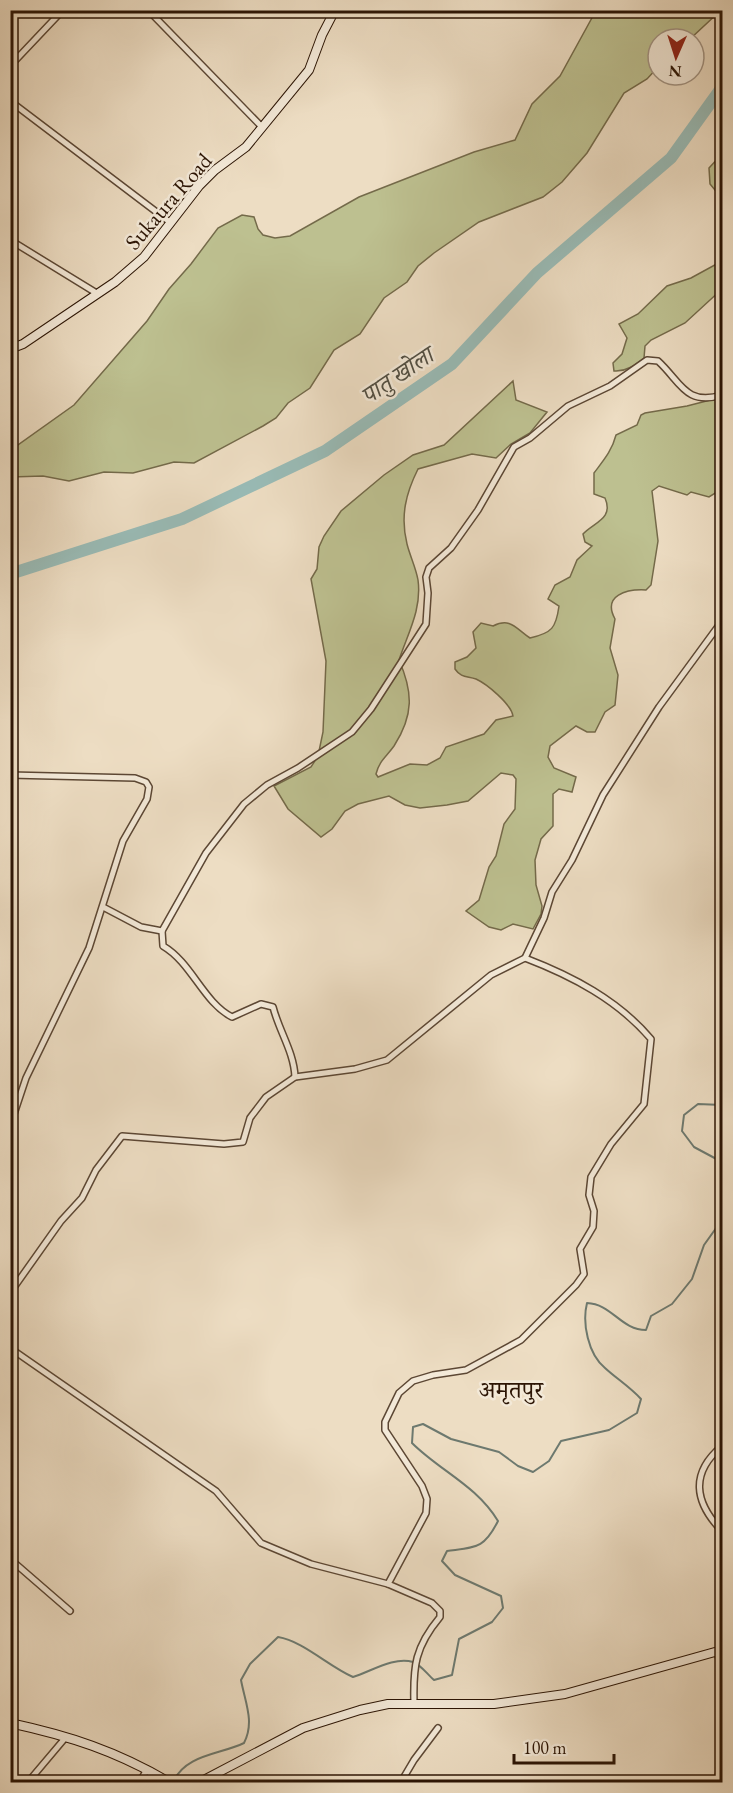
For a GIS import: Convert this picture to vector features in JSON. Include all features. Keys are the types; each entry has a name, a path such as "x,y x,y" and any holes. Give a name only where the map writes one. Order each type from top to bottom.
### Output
{"main road":[{"name":"Sukaura Road","path":"10,349 23,344 98,294 144,257 199,186 215,170 246,147 309,70 322,35 335,10"},
{"path":"200,1782 303,1728 378,1706 414,1703 494,1704 565,1694 719,1651"},
{"path":"10,1723 67,1736 119,1755 170,1782"}],"street":[{"path":"10,66 63,10"},
{"path":"148,10 261,126"},
{"path":"10,101 171,223"},
{"path":"10,240 98,294"},
{"path":"295,1077 294,1059 277,1024 273,1007 261,1004 232,1017 221,1012 185,964 163,946 162,930 206,853 244,804 267,785 298,768 352,732 371,709 426,624 428,593 426,576 429,568 451,548 478,510 514,447 530,438 568,406 610,386 647,360 658,361 685,392 694,397 706,399 723,396"},
{"path":"10,1293 61,1221 82,1198 96,1170 122,1136 224,1144 243,1142 250,1118 266,1097 295,1077 355,1069 387,1060 491,975 525,958 544,918 552,892 572,860 603,795 659,706 723,621"},
{"path":"10,775 135,778 146,782 149,787 147,799 123,841 89,948 26,1078 10,1126"},
{"path":"103,907 141,927 162,930"},
{"path":"388,1584 423,1521 427,1498 415,1473 386,1430 384,1422 392,1404 399,1393 413,1381 433,1375 466,1370 521,1340 576,1285 584,1274 580,1249 593,1227 594,1211 589,1195 591,1177 611,1144 644,1104 651,1039 633,1020 596,992 568,975 525,958"},
{"path":"10,1348 216,1491 261,1543 320,1567 388,1584 432,1603 440,1611 440,1617 418,1649 414,1662 414,1703"},
{"path":"723,1446 702,1467 700,1490 701,1499 710,1519 723,1531"},
{"path":"10,1559 70,1611"},
{"path":"719,1651 723,1664"},
{"path":"401,1782 438,1728"},
{"path":"28,1782 67,1736"},
{"path":"716,1782 723,1764"},
{"path":"140,1782 150,1771"}],"green space":[{"path":"601,11 720,11 703,27 646,27 646,80 624,93 587,153 562,182 543,197 479,222 418,266 407,282 384,298 360,334 334,350 310,388 288,403 276,418 194,463 174,462 133,473 104,472 69,481 43,476 11,477 11,450 74,405 147,321 169,289 218,228 242,215 254,217 263,235 275,238 290,236 359,197 474,152 515,140 532,104 560,76 593,16"},
{"path":"722,154 722,185 715,190 710,184 709,168"},
{"path":"722,261 722,289 685,323 651,340 645,346 644,358 641,361 626,369 614,371 613,363 622,354 627,338 619,324 638,314 667,286 691,278"},
{"path":"513,381 516,400 547,412 530,433 511,444 496,458 472,454 418,469 410,487 405,505 404,524 419,591 413,621 399,660 409,693 408,714 401,735 379,766 376,774 378,777 410,764 427,765 440,758 446,747 484,734 496,720 513,716 503,700 486,685 457,672 455,662 467,657 476,648 473,632 481,623 493,626 509,623 530,638 552,628 559,606 548,599 555,585 570,577 577,560 592,546 585,542 583,534 602,519 607,511 605,498 594,494 594,473 610,451 616,435 637,425 641,415 645,413 722,397 722,476 717,492 709,497 691,492 687,495 659,486 652,491 658,541 651,585 646,590 624,592 614,599 612,604 615,619 610,648 618,675 615,705 605,712 595,732 587,732 576,726 550,746 548,757 554,768 576,777 572,792 559,789 553,794 553,826 541,839 535,860 536,885 542,906 541,914 533,929 513,924 501,930 489,927 466,911 479,900 489,867 496,856 504,824 515,809 516,779 513,775 501,773 468,801 447,805 420,808 405,805 389,796 358,804 345,811 332,829 321,837 288,809 274,786 311,767 318,756 323,732 326,661 311,579 317,569 319,547 324,536 341,511 384,475 413,455 444,445"}],"waterway":[{"name":"पातु खोला","path":"10,574 182,519 325,451 452,364 537,273 671,158 722,87"},
{"path":"722,1105 698,1104 684,1115 682,1131 694,1147 722,1162"},
{"path":"173,1782 186,1766 204,1756 244,1743 249,1720 241,1680 250,1664 278,1637 297,1643 353,1677 398,1661 413,1662 434,1680 452,1675 459,1639 492,1622 503,1608 501,1596 455,1575 442,1561 447,1551 472,1547 483,1542 498,1521 489,1508 469,1488 412,1443 413,1427 423,1424 451,1439 499,1452 518,1466 533,1472 549,1461 561,1441 609,1430 637,1413 641,1399 605,1368 594,1355 586,1329 587,1303 596,1304 630,1326 646,1330 651,1316 672,1304 692,1279 704,1245 719,1224 722,1224"}],"district":[{"name":"अमृतपुर","path":"511,1390"}]}
